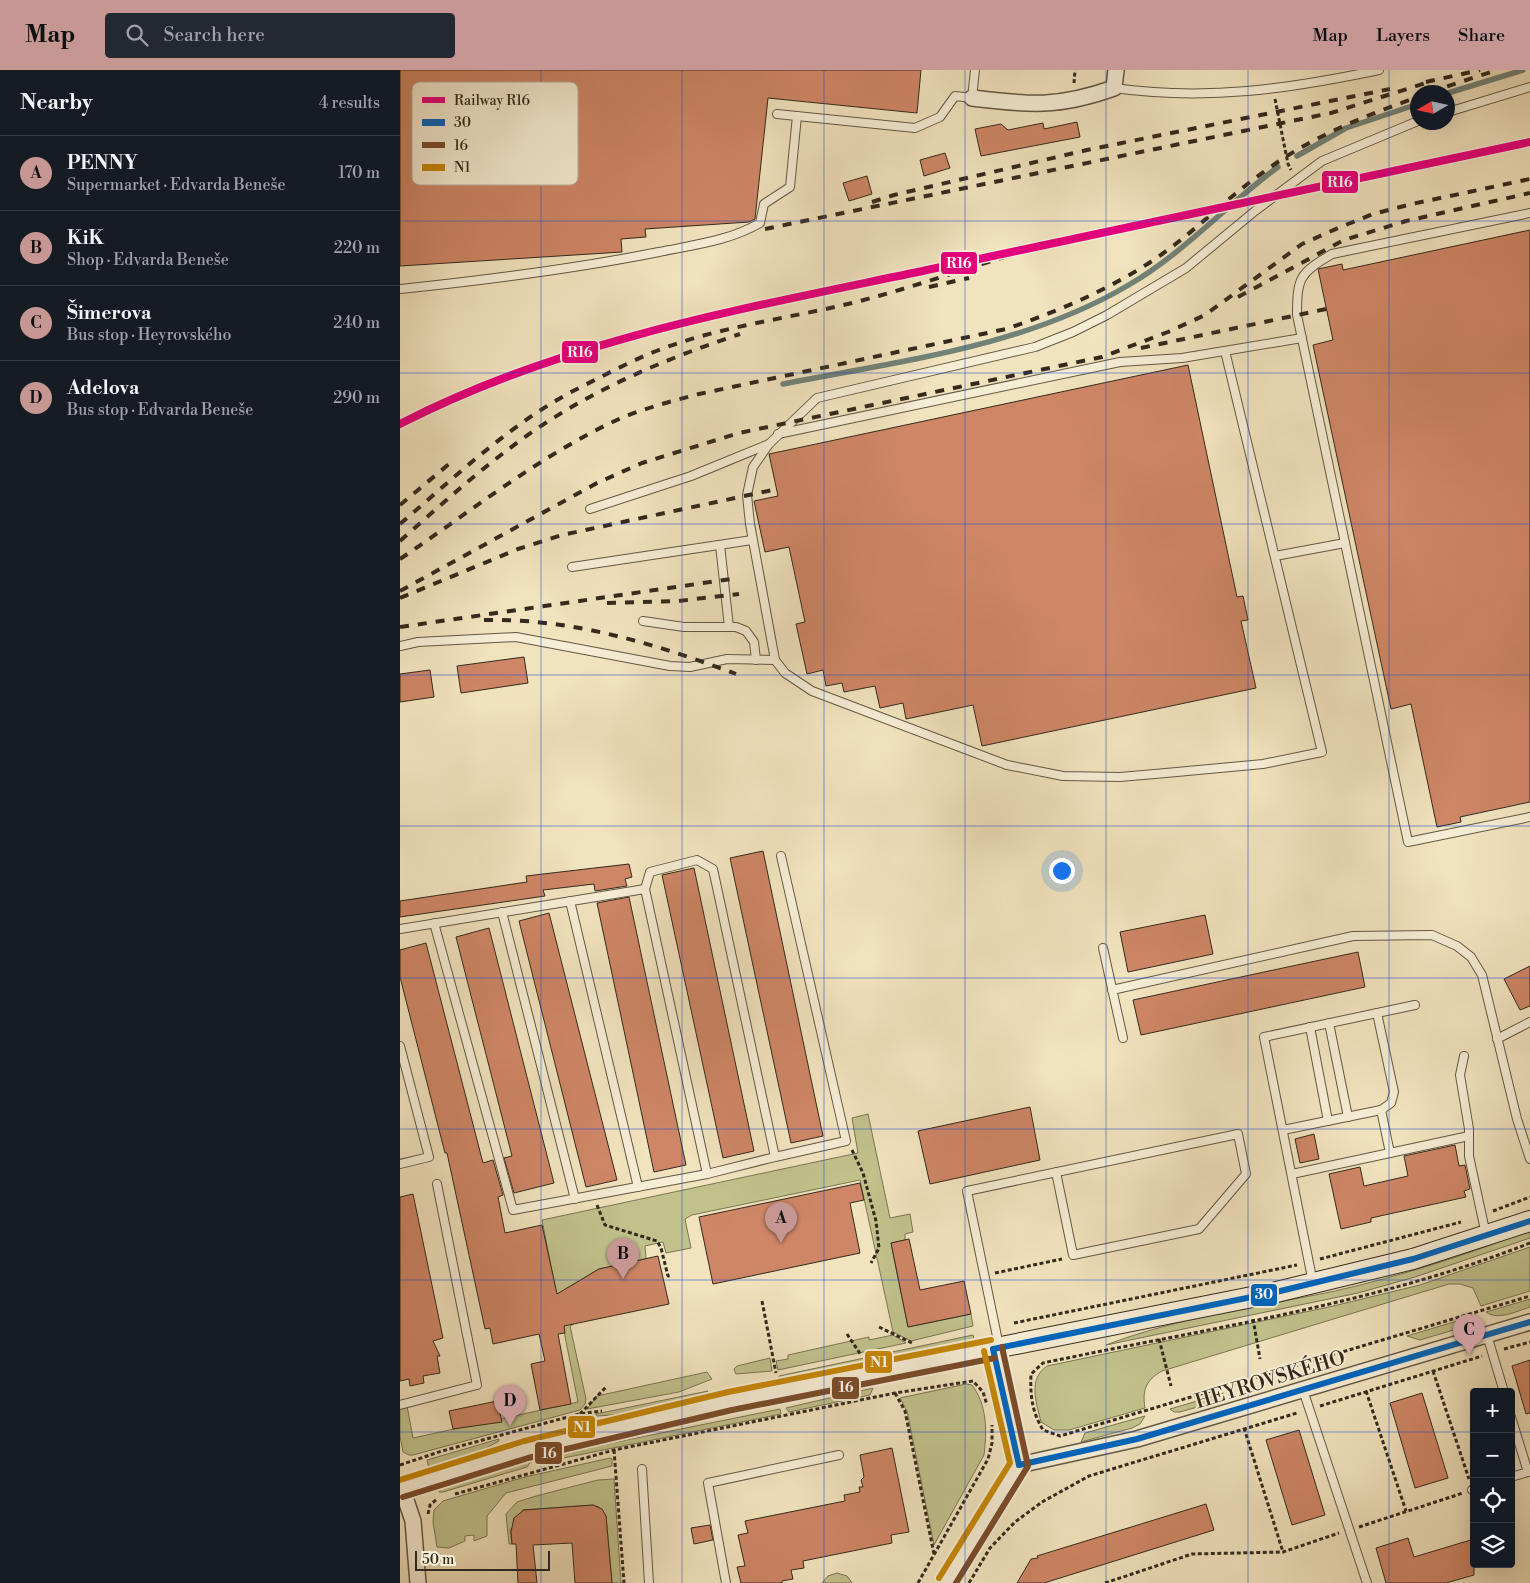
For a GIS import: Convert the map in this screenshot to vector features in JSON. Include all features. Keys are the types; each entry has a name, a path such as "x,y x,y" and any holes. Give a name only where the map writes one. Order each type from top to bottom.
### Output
{"street":[{"path":"972,98 1045,104 1087,98 1114,88 1116,70"},
{"path":"418,1583 413,1521 401,1485 563,1440 779,1391 1313,1283 1413,1258 1530,1221"},
{"name":"HEYROVSKÉHO","path":"1019,1465 1137,1439 1530,1322"},
{"path":"946,1583 1019,1465 996,1348"}],"lane":[{"path":"777,114 914,128 940,117 955,96 972,98 975,70"},
{"path":"1114,88 1144,92 1222,94 1303,86 1379,70"},
{"path":"1455,110 1530,87"},
{"path":"400,289 564,269 689,246 743,232 760,223 764,204 790,186 797,116"},
{"path":"1225,351 1322,752 1263,764 1120,777 1063,776 1007,765 812,690 785,673 775,660 752,540 747,495 753,467 769,444 817,398 1035,347 1073,332 1107,315 1186,268 1322,161 1410,124"},
{"path":"1530,213 1332,254 1307,269 1297,290 1297,315 1408,842 1530,817"},
{"path":"778,434 1120,362 1182,358 1302,338"},
{"path":"590,509 690,476 769,444"},
{"path":"572,567 752,540"},
{"path":"1275,556 1345,543"},
{"path":"720,544 729,627"},
{"path":"643,621 684,627 729,627 746,631 754,642 756,660"},
{"path":"400,646 418,642 516,637 670,666 690,667 727,659 775,660"},
{"path":"434,923 513,1210 707,1174 846,1141 781,856"},
{"path":"707,1174 644,888 650,872 697,860 713,870 775,1157"},
{"path":"400,929 644,888"},
{"path":"570,901 638,1187"},
{"path":"502,912 575,1199"},
{"path":"1112,990 1353,936 1432,935 1457,946 1471,957 1482,975 1517,1119 1530,1159"},
{"path":"1103,948 1123,1038"},
{"path":"1313,1283 1264,1037 1415,1005"},
{"path":"1283,1130 1381,1110 1391,1103 1394,1092 1377,1013"},
{"path":"1497,1039 1530,1022"},
{"path":"1329,1023 1348,1117"},
{"path":"1310,1028 1328,1121"},
{"path":"400,1046 429,1157 400,1164"},
{"path":"1464,1056 1460,1075 1469,1136 1469,1156 1486,1235"},
{"path":"1381,1110 1390,1153"},
{"path":"996,1348 967,1191 1056,1172 1238,1134 1246,1174 1199,1229 1073,1255 1056,1172"},
{"path":"1292,1174 1469,1136"},
{"path":"400,1405 477,1385 437,1184"},
{"path":"1487,1335 1503,1388"},
{"path":"1303,1390 1367,1583"},
{"path":"1515,1429 1529,1472 1515,1476"},
{"path":"726,1583 708,1483 839,1455"},
{"path":"642,1469 649,1583"}],"path":[{"path":"1273,89 1288,164 1297,179"},
{"path":"846,1141 863,1173 873,1202 879,1248 871,1263"},
{"path":"592,1196 604,1224 657,1242 668,1276 671,1276"},
{"path":"984,1275 1073,1255"},
{"path":"1030,1392 1034,1416 1043,1430 1060,1436 1530,1296"},
{"path":"762,1301 784,1416"},
{"path":"1253,1319 1260,1359"},
{"path":"879,1327 914,1344"},
{"path":"847,1334 861,1355"},
{"path":"1159,1339 1171,1386"},
{"path":"969,1583 990,1548 1015,1522 1042,1502 1089,1476 1530,1342"},
{"path":"1426,1353 1470,1481"},
{"path":"1360,1373 1406,1512"},
{"path":"449,1495 614,1450 895,1393 973,1381 983,1392 988,1408"},
{"path":"579,1414 607,1386"},
{"path":"895,1393 905,1411 934,1555"},
{"path":"1238,1409 1283,1552"},
{"path":"918,1583 988,1460 992,1443 990,1418"},
{"path":"614,1450 624,1583"},
{"path":"1105,1583 1192,1554 1283,1552 1470,1491"},
{"path":"427,1518 430,1505 440,1498"}],"green space":[{"path":"868,1114 890,1218 910,1214 913,1232 905,1234 905,1240 891,1243 908,1327 971,1314 973,1326 911,1341 893,1332 860,1180 692,1215 685,1219 691,1248 666,1253 663,1242 645,1246 646,1259 599,1269 567,1288 574,1324 570,1326 586,1399 585,1404 580,1410 413,1455 403,1452 400,1436 400,1408 407,1406 413,1438 578,1402 542,1220 858,1153 852,1118"},
{"path":"1530,1230 1530,1238 1415,1277 1358,1293 1106,1345 1134,1335 1190,1320 1335,1291 1384,1279 1482,1248"},
{"path":"1530,1247 1530,1291 1481,1306 1473,1288 1460,1284 1449,1284 1162,1371 1152,1378 1146,1386 1144,1396 1145,1408 1069,1430 1054,1430 1041,1422 1035,1384 1041,1371 1047,1366 1329,1307 1420,1285"},
{"path":"1530,1299 1530,1307 1514,1313 1496,1316 1486,1312"},
{"path":"1457,1321 1463,1322 1457,1329 1420,1340 1407,1336"},
{"path":"893,1335 906,1343 778,1370 776,1361 788,1359 788,1355 869,1337 869,1340"},
{"path":"973,1335 975,1343 780,1383 779,1376"},
{"path":"770,1358 772,1371 736,1374 734,1369 737,1366"},
{"path":"707,1372 712,1379 679,1392 587,1409 597,1396"},
{"path":"966,1384 972,1385 981,1401 985,1418 986,1436 984,1455 934,1545 907,1411 900,1398"},
{"path":"873,1388 870,1395 789,1412 786,1408"},
{"path":"708,1391 685,1403 671,1407 624,1414 597,1416 596,1414"},
{"path":"1224,1393 1215,1402 1180,1412 1174,1412 1170,1409"},
{"path":"780,1409 781,1414 544,1462 542,1457"},
{"path":"1145,1416 1140,1424 1132,1428 1081,1442 1085,1433"},
{"path":"499,1439 499,1441 479,1452 429,1468 427,1460"},
{"path":"533,1459 527,1467 443,1492 439,1492 436,1487"},
{"path":"612,1459 612,1466 506,1493 487,1516 487,1536 474,1541 474,1535 465,1536 465,1541 449,1548 437,1547 433,1522 434,1510 443,1501 525,1477"},
{"path":"614,1479 621,1583 612,1583 606,1516 599,1507 593,1505 522,1510 522,1516 514,1528 510,1529 512,1544 509,1544 506,1514 517,1502 598,1480"},
{"path":"837,1573 847,1576 852,1583 822,1583 828,1576"}],"building":[{"path":"400,70 921,70 917,113 768,98 755,219 749,222 645,229 646,237 621,239 622,252 400,266"},
{"path":"1077,122 1080,137 981,156 975,129 1001,124 1008,130 1043,123 1044,129"},
{"path":"945,153 950,168 924,176 920,160"},
{"path":"867,176 872,194 849,201 843,183"},
{"path":"1530,230 1530,802 1460,817 1461,822 1437,827 1411,704 1391,709 1313,345 1333,340 1318,269 1342,264 1343,270"},
{"path":"1188,365 1237,597 1243,596 1248,620 1241,621 1256,688 982,746 973,705 906,719 903,703 880,708 875,686 844,692 842,683 826,686 823,670 807,674 796,624 805,622 789,547 765,552 754,501 778,496 769,454"},
{"path":"524,657 528,683 461,693 457,666"},
{"path":"430,670 434,697 400,702 400,674"},
{"path":"763,851 823,1136 791,1143 730,858"},
{"path":"629,864 632,877 625,879 627,886 595,891 594,884 543,890 545,896 400,917 400,901 527,882 526,876"},
{"path":"694,868 754,1151 723,1158 662,875"},
{"path":"629,897 686,1165 654,1172 597,903"},
{"path":"549,913 617,1180 586,1187 519,921"},
{"path":"1205,915 1213,954 1128,972 1120,932"},
{"path":"489,928 554,1183 514,1193 504,1158 512,1156 456,937"},
{"path":"426,943 483,1163 493,1160 503,1195 498,1197 505,1233 542,1225 557,1294 599,1269 658,1256 669,1304 564,1326 565,1333 558,1334 571,1404 540,1410 531,1364 545,1361 539,1334 493,1344 490,1328 485,1329 447,1153 445,1153 400,977 400,950"},
{"path":"1358,952 1365,987 1141,1035 1133,1000"},
{"path":"1530,966 1530,1006 1520,1010 1504,979"},
{"path":"1030,1107 1040,1160 930,1184 918,1131"},
{"path":"1314,1134 1319,1159 1300,1163 1295,1139"},
{"path":"1455,1145 1459,1166 1465,1165 1470,1189 1464,1191 1466,1197 1371,1218 1371,1222 1341,1229 1329,1174 1360,1167 1364,1186 1408,1176 1404,1156"},
{"path":"860,1183 864,1200 850,1203 860,1253 713,1284 699,1217"},
{"path":"413,1194 443,1338 433,1341 440,1356 437,1356 440,1373 423,1376 424,1383 410,1386 409,1379 400,1381 400,1197"},
{"path":"909,1239 920,1290 964,1281 971,1314 908,1327 891,1243"},
{"path":"1530,1360 1530,1413 1526,1414 1512,1366"},
{"path":"1422,1393 1448,1478 1415,1488 1390,1403"},
{"path":"497,1401 502,1422 453,1429 449,1411"},
{"path":"1299,1430 1325,1515 1292,1525 1266,1440"},
{"path":"892,1448 909,1532 891,1535 892,1543 803,1561 804,1568 791,1570 793,1579 782,1581 782,1583 741,1583 737,1567 745,1566 738,1535 748,1533 745,1521 845,1501 844,1495 860,1492 859,1487 863,1487 861,1480 864,1477 860,1455"},
{"path":"1206,1504 1214,1530 1044,1583 1017,1583 1031,1559 1038,1558 1037,1556"},
{"path":"593,1505 602,1509 606,1516 612,1583 575,1583 572,1543 533,1545 537,1583 518,1583 516,1544 512,1544 511,1532 514,1518 524,1510"},
{"path":"710,1525 713,1540 694,1544 691,1528"},
{"path":"1408,1538 1414,1557 1470,1540 1470,1568 1474,1568 1474,1575 1446,1583 1386,1583 1376,1548"}],"waterway":[{"path":"1455,91 1523,70"},
{"path":"1297,156 1346,128 1410,107"},
{"path":"783,384 960,349 1046,324 1087,307 1127,286 1167,259 1278,167"}],"railway":[{"path":"1426,82 1480,70"},
{"path":"1451,85 1497,70"},
{"path":"765,229 1331,113 1432,81"},
{"path":"872,202 894,195 1087,150 1390,89"},
{"path":"400,559 534,466 590,433 629,415 699,394 1006,329 1043,316 1079,300 1115,283 1149,263 1194,229 1250,182 1301,148 1338,128 1410,100"},
{"path":"400,591 597,483 642,463 739,433 1102,357 1168,332 1205,315 1302,244 1338,228 1373,214 1412,204 1530,179"},
{"path":"1238,297 1344,240 1406,221 1530,193"},
{"path":"400,524 483,453 549,405 622,366 651,353 700,336 879,296 1065,240"},
{"path":"929,287 969,278"},
{"path":"1141,348 1326,309"},
{"path":"400,541 483,469 535,430 583,400 634,375 686,353 740,334"},
{"path":"400,505 455,459"},
{"path":"400,598 518,549 562,535 777,489"},
{"path":"400,627 738,578"},
{"path":"607,603 678,601 739,594"},
{"path":"484,620 549,623 581,628 644,643 736,674"}],"rail line":[{"name":"R16","path":"400,424 463,395 527,369 658,329 792,298 1530,142"}],"transit line":[{"name":"30","path":"993,1349 1272,1293 1413,1259 1530,1221"},
{"name":"30","path":"1019,1465 1137,1439 1530,1322"},
{"name":"N1","path":"400,1480 524,1441 728,1392 991,1340"},
{"name":"16","path":"956,1583 1028,1466 1002,1347"},
{"name":"30","path":"993,1349 1019,1465"},
{"name":"N1","path":"939,1578 1010,1463 984,1351"},
{"name":"16","path":"403,1497 528,1458 732,1410 995,1358"}],"place":[{"name":"PENNY","path":"781,1243"},
{"name":"KiK","path":"623,1279"},
{"name":"Šimerova","path":"1469,1355"},
{"name":"Adelova","path":"510,1426"}]}
